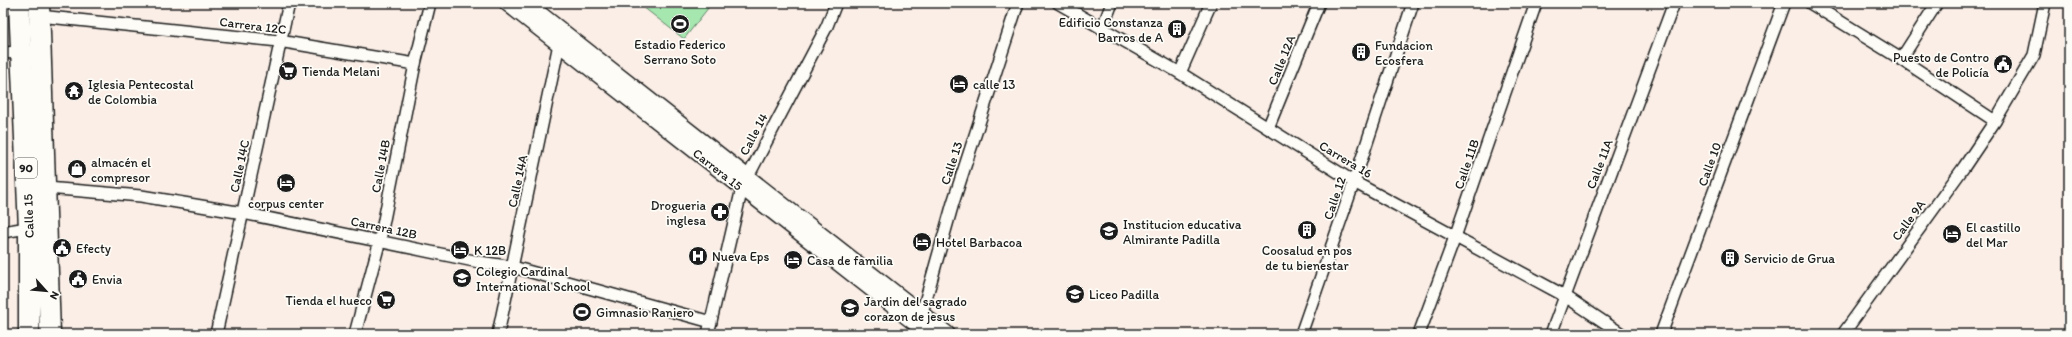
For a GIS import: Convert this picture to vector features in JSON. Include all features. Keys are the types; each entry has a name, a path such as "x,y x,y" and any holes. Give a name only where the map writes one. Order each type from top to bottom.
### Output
{"highway":[{"name":"Calle 15","path":"18,3 11,52 38,226 50,334"},
{"name":"Calle 15","path":"29,334 38,226 46,188 39,9"}],"main road":[{"name":"Carrera 15","path":"507,3 563,39 744,182 922,327 947,334"},
{"name":"Carrera 15","path":"526,3 563,39"}],"street":[{"name":"Calle 14C","path":"216,334 288,3"},
{"name":"Calle 14B","path":"356,334 380,240 415,64 430,3"},
{"name":"Calle 14","path":"708,334 744,182 827,26 836,3"},
{"name":"Calle 13","path":"922,327 953,203 1018,3"},
{"name":"Carrera 16","path":"1058,3 1180,74 1354,182 1565,296 1622,334"},
{"path":"1102,29 1112,3"},
{"path":"1180,74 1211,3"},
{"name":"Calle 12A","path":"1268,128 1319,3"},
{"name":"Calle 12","path":"1301,334 1354,182 1413,3"},
{"name":"Calle 11B","path":"1419,334 1455,237 1536,3"},
{"name":"Calle 11A","path":"1551,334 1674,3"},
{"name":"Calle 10","path":"1660,334 1784,3"},
{"path":"1810,3 1901,58 1995,121"},
{"path":"1901,58 1937,3"},
{"name":"Calle 9A","path":"1843,334 1964,167 1995,121 2034,56 2045,3"},
{"name":"Carrera 12C","path":"39,9 279,41 415,64"},
{"name":"Calle 14A","path":"498,334 563,39"},
{"name":"Carrera 12B","path":"46,188 141,196 243,213 380,240 479,262 513,267 711,322"},
{"path":"3,232 38,226"}],"green space":[{"name":"Estadio Federico Serrano Soto","path":"638,3 712,3 684,39"}],"place":[{"name":"Estadio Federico Serrano Soto","path":"680,24"},
{"name":"Edificio Constanza Barros de A","path":"1177,29"},
{"name":"Fundacion Ecosfera","path":"1361,52"},
{"name":"Puesto de Contro de Policía","path":"2003,64"},
{"name":"Tienda Melani","path":"288,71"},
{"name":"calle 13","path":"959,84"},
{"name":"Iglesia Pentecostal de Colombia","path":"74,91"},
{"name":"almacén el compresor","path":"77,169"},
{"name":"corpus center","path":"286,183"},
{"name":"Drogueria inglesa","path":"720,212"},
{"name":"Coosalud en pos de tu bienestar","path":"1307,230"},
{"name":"Institucion educativa Almirante Padilla","path":"1109,231"},
{"name":"El castillo del Mar","path":"1952,234"},
{"name":"Hotel Barbacoa","path":"922,242"},
{"name":"Efecty","path":"62,248"},
{"name":"K 12B","path":"460,250"},
{"name":"Nueva Eps","path":"698,256"},
{"name":"Servicio de Grua","path":"1730,258"},
{"name":"Casa de familia","path":"793,260"},
{"name":"Colegio Cardinal International School","path":"462,278"},
{"name":"Envia","path":"78,279"},
{"name":"Liceo Padilla","path":"1075,294"},
{"name":"Tienda el hueco","path":"386,300"},
{"name":"Jardin del sagrado corazon de jesus","path":"850,308"},
{"name":"Gimnasio Raniero","path":"582,312"}]}
